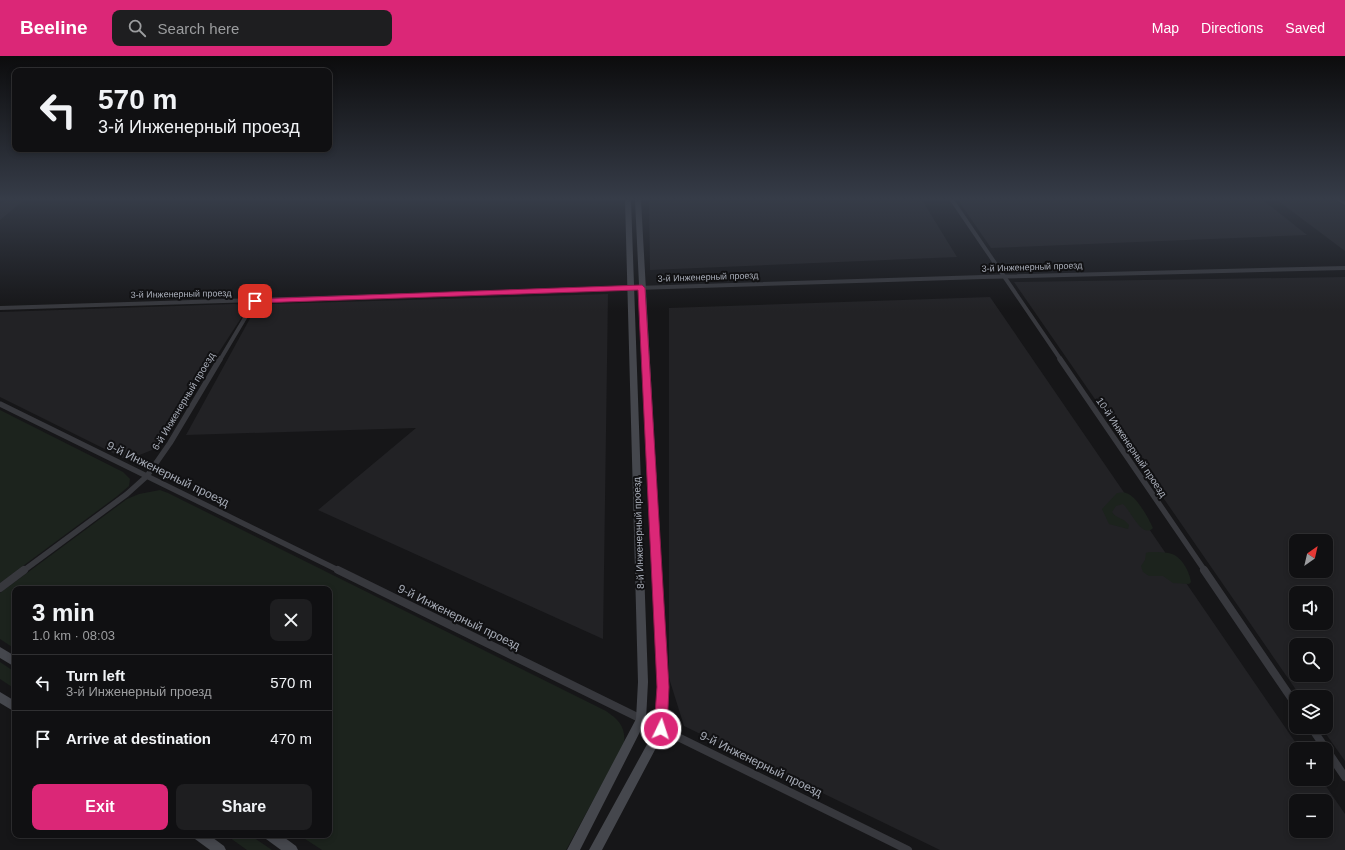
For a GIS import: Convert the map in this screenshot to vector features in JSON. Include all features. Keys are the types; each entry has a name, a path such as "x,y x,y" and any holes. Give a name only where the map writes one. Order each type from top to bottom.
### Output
{"street":[{"name":"10-й Инженерный проезд","path":"977,237 1289,695"},
{"path":"629,240 640,240"},
{"name":"8-й Инженерный проезд","path":"573,850 641,720 643,682 629,240"},
{"name":"8-й Инженерный проезд","path":"595,850 661,729 663,687 640,240"},
{"name":"3-й Инженерный проезд","path":"0,308 1004,276 1345,268"},
{"name":"6-й Инженерный проезд","path":"1,587 127,494 147,476 178,431 255,301"},
{"name":"9-й Инженерный проезд","path":"0,404 908,850"},
{"path":"0,652 12,660"},
{"path":"0,697 12,706"},
{"path":"1316,734 1345,777"},
{"path":"203,838 220,850"},
{"path":"274,838 292,850"}],"shaded area":[{"path":"650,237 945,237 957,257 650,270"},
{"path":"983,237 1257,237 991,248"},
{"path":"1326,237 1345,237 1345,251"},
{"path":"1345,277 1345,761 1326,734 1333,734 1333,690 1296,690 1291,682 1333,682 1333,638 1289,638 1289,680 1014,282"},
{"path":"608,294 603,639 318,510 416,428 186,435 253,313 269,304"},
{"path":"990,297 1295,742 1289,742 1289,786 1326,786 1331,794 1289,794 1289,838 1333,838 1333,796 1345,814 1345,850 940,850 684,726 669,678 669,308"},
{"path":"234,304 245,305 246,308 243,315 157,448 127,460 0,397 0,312"},
{"path":"0,410 123,472 130,479 129,486 116,497 0,583"},
{"path":"160,490 168,493 606,711 615,718 623,728 624,744 566,850 322,850 304,838 332,838 332,586 12,586 12,647 0,639 0,593 127,499 139,494"},
{"path":"1117,493 1125,493 1134,498 1142,508 1153,528 1145,530 1141,527 1123,504 1116,506 1112,512 1127,522 1129,525 1128,529 1109,524 1102,509"},
{"path":"1146,553 1172,554 1179,558 1189,574 1191,582 1189,584 1173,583 1163,576 1149,576 1143,572 1141,566 1145,560"},
{"path":"0,662 12,670 12,687 0,679"},
{"path":"230,838 254,838 272,850 247,850"}],"route":[{"path":"255,301 642,288 663,687 661,729"}]}
